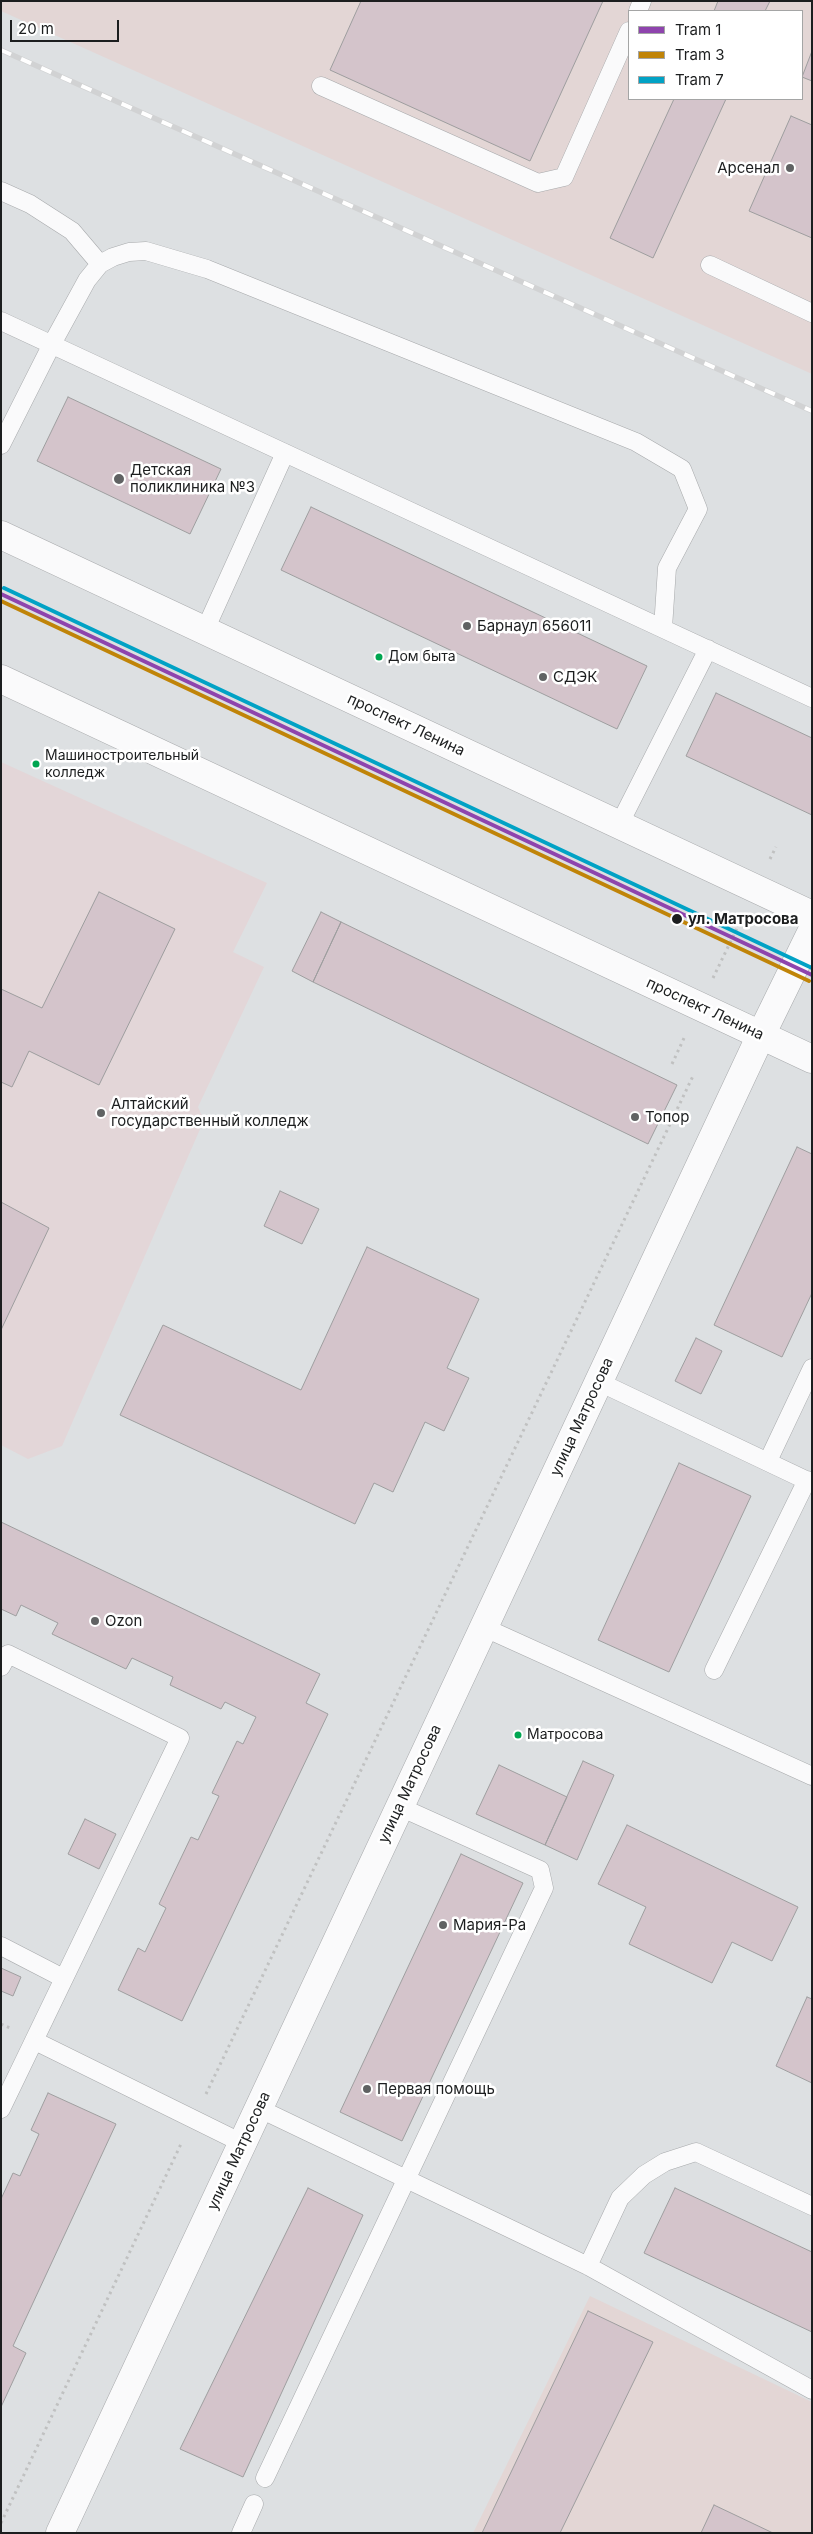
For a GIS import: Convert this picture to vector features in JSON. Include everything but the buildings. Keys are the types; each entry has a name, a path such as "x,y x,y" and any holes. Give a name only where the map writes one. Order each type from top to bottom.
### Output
{"main road":[{"name":"проспект Ленина","path":"1,535 812,915"},
{"name":"проспект Ленина","path":"1,679 812,1059"},
{"name":"улица Матросова","path":"60,2533 761,1035 812,931"}],"lane":[{"path":"321,86 538,183 564,177 628,33"},
{"path":"1,191 30,204 72,231 100,264"},
{"path":"1,445 87,280 100,264 129,252 146,251 206,270 636,442 682,469 698,510 667,568 663,628"},
{"path":"710,265 812,313"},
{"path":"1,321 812,698"},
{"path":"205,630 285,453"},
{"path":"619,824 708,649"},
{"path":"768,1461 812,1368"},
{"path":"599,1382 809,1481 714,1670"},
{"path":"483,1628 812,1776"},
{"path":"1,1667 8,1654 180,1738 1,2109"},
{"path":"265,2478 544,1888 540,1870 400,1807"},
{"path":"1,1946 63,1978"},
{"path":"35,2041 242,2143"},
{"path":"258,2108 588,2266 812,2390"},
{"path":"588,2266 620,2198 644,2175 665,2162 696,2152 812,2206"},
{"path":"241,2533 254,2504"}],"path":[{"path":"672,1064 776,847"},
{"path":"1,2523 693,1076"}],"shaded area":[{"path":"1,1 812,1 812,374 1,11"},
{"name":"Алтайский государственный колледж","path":"1,762 267,883 233,952 264,967 198,1107 204,1120 62,1446 28,1459 1,1445"},
{"path":"590,2296 812,2402 812,2533 473,2533"}],"railway":[{"path":"1,50 812,411"}],"tram line":[{"name":"7","path":"4,588 812,968"},
{"name":"1","path":"1,594 812,975"},
{"name":"3","path":"1,601 809,981"}],"place":[{"name":"Арсенал","path":"790,168"},
{"name":"Детская поликлиника №3","path":"119,479"},
{"name":"Барнаул 656011","path":"467,626"},
{"name":"Дом быта","path":"379,657"},
{"name":"СДЭК","path":"543,677"},
{"name":"Машиностроительный колледж","path":"36,764"},
{"name":"ул. Матросова","path":"677,919"},
{"name":"Алтайский государственный колледж","path":"101,1113"},
{"name":"Топор","path":"635,1117"},
{"name":"Ozon","path":"95,1621"},
{"name":"Матросова","path":"518,1735"},
{"name":"Мария-Ра","path":"443,1925"},
{"name":"Первая помощь","path":"367,2089"}]}
